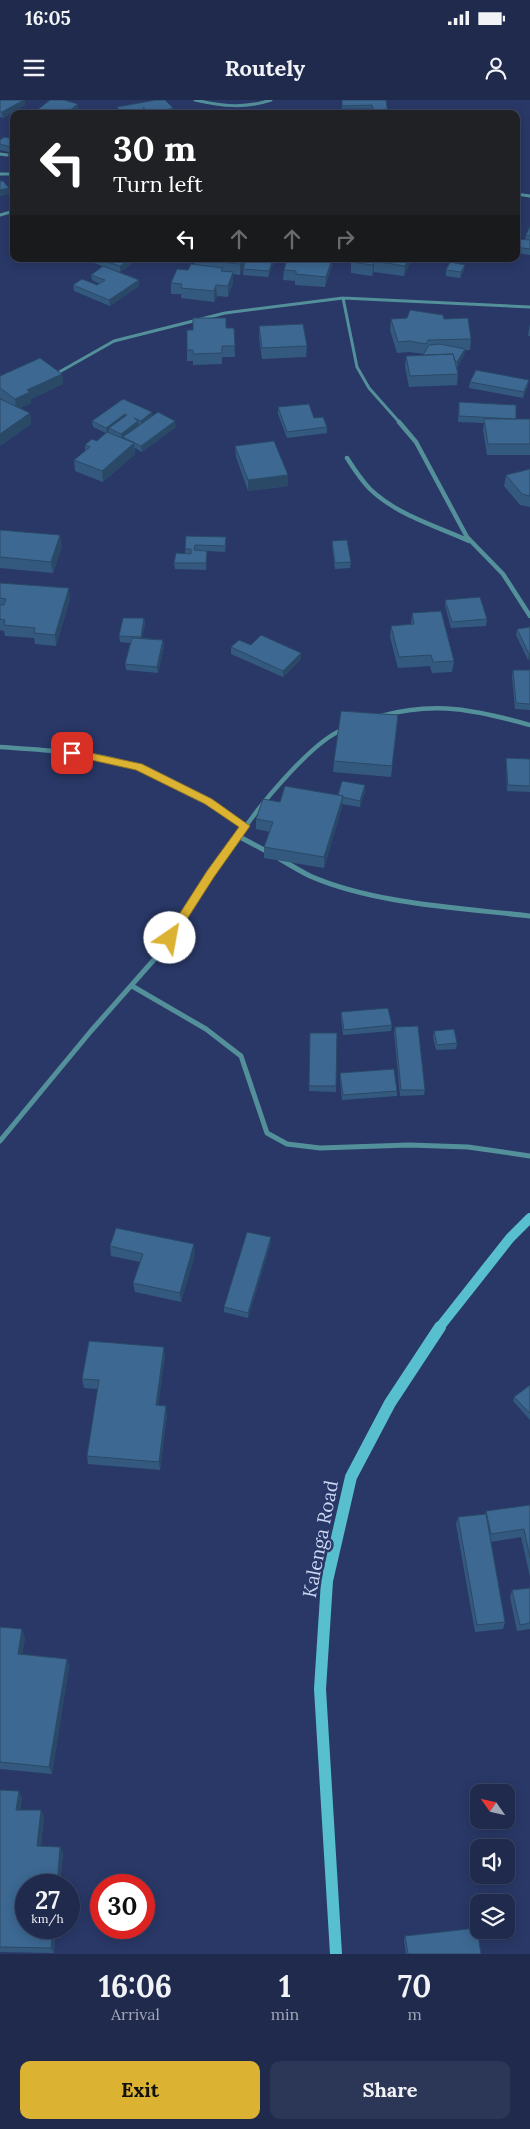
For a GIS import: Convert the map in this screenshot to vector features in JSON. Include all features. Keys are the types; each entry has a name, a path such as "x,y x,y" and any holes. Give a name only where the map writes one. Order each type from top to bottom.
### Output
{"main road":[{"name":"Kalenga Road","path":"336,1954 320,1689 327,1581 351,1477 390,1402 442,1323 510,1238 530,1218"}],"street":[{"path":"195,100 231,108 246,107 272,100"},
{"path":"0,154 7,155"},
{"path":"48,379 95,351 131,336 225,314 344,298 530,307"},
{"path":"344,298 357,367 370,388 416,442 467,536 503,574 530,616"},
{"path":"347,458 359,477 372,492 398,509 472,542"},
{"path":"377,716 416,708 450,709 496,716 530,724"},
{"path":"0,1140 91,1031 159,954 211,874 257,810 304,759 332,733 350,726"},
{"path":"0,747 58,750 138,767 208,801 245,826"},
{"path":"238,836 311,876 354,890 405,901 530,916"},
{"path":"132,986 206,1029 241,1056 267,1133 287,1144 320,1148 409,1145 468,1147 530,1156"}],"building":[{"path":"0,100 24,100 0,112"},
{"path":"50,100 64,100 78,104 70,110 37,110"},
{"path":"165,100 173,108 146,110 143,107 145,110 120,110 117,107"},
{"path":"342,100 386,100 387,110 343,110 373,109 372,105 342,106"},
{"path":"4,137 10,138 10,147 0,144 0,140"},
{"path":"0,181 3,181 9,188 0,190"},
{"path":"530,226 530,236 526,235"},
{"path":"520,239 530,240 530,249 520,248"},
{"path":"107,262 126,262 120,266"},
{"path":"218,262 241,262 240,264"},
{"path":"245,262 272,262 269,271 243,269"},
{"path":"286,262 331,262 326,277 296,274 296,271 284,270"},
{"path":"351,262 374,262 373,265"},
{"path":"380,262 407,262 405,266"},
{"path":"450,262 465,265 461,272 446,270"},
{"path":"191,264 223,268 221,271 233,272 228,286 216,285 214,291 181,288 182,284 171,283 177,269 188,270"},
{"path":"103,266 139,280 109,300 73,285 82,279 97,285 105,280 91,275"},
{"path":"410,310 443,315 444,319 468,318 471,339 428,340 426,344 409,341 398,342 391,319 407,318"},
{"path":"193,318 226,318 226,328 234,328 235,346 222,346 222,353 193,354 193,350 187,350 187,330 193,330"},
{"path":"303,324 307,346 262,348 259,326"},
{"path":"440,344 465,349 457,362 453,354 423,355 429,345"},
{"path":"453,354 458,374 410,376 406,356"},
{"path":"40,358 62,374 27,390 30,392 15,399 0,388 0,376"},
{"path":"476,370 529,380 524,392 470,382"},
{"path":"0,399 30,413 0,434"},
{"path":"123,399 152,412 141,421 134,418 138,421 121,434 109,428 127,415 125,414 106,428 92,421"},
{"path":"459,402 516,405 516,419 459,416"},
{"path":"309,404 314,418 323,417 327,427 287,432 278,407"},
{"path":"158,412 175,421 141,446 123,437"},
{"path":"484,419 530,419 530,444 488,444"},
{"path":"107,432 134,443 102,471 74,460 90,447 85,445 92,439 97,441"},
{"path":"274,441 288,475 248,480 235,446"},
{"path":"530,469 530,496 522,494 506,475"},
{"path":"0,530 60,535 51,562 0,557"},
{"path":"186,536 226,537 225,546 195,545 194,550 207,551 206,563 174,563 176,553 191,554 191,549 185,549"},
{"path":"347,540 351,562 335,563 332,541"},
{"path":"0,583 69,588 55,635 34,633 35,628 4,625 5,620 0,619 0,605 4,605 6,599 0,598"},
{"path":"480,597 487,619 452,622 445,600"},
{"path":"441,611 454,661 433,662 431,655 399,657 391,626 414,624 412,613"},
{"path":"123,618 144,618 141,637 119,636"},
{"path":"530,627 530,653 529,654 517,629"},
{"path":"261,635 301,653 283,671 231,647 239,640 251,645"},
{"path":"132,638 163,640 157,667 125,664"},
{"path":"513,670 530,670 530,704 516,703"},
{"path":"341,711 398,715 392,766 334,761"},
{"path":"506,758 530,759 530,786 508,785"},
{"path":"342,781 365,785 360,801 338,795"},
{"path":"285,786 343,796 324,857 264,847 273,822 256,819 263,799 280,802"},
{"path":"388,1008 392,1025 344,1030 341,1012"},
{"path":"418,1026 425,1090 401,1090 395,1027"},
{"path":"454,1029 457,1043 437,1045 434,1031"},
{"path":"310,1033 337,1033 336,1086 309,1086"},
{"path":"394,1069 397,1091 343,1095 340,1073"},
{"path":"116,1228 194,1244 180,1293 133,1283 143,1254 110,1246"},
{"path":"247,1232 271,1237 248,1313 224,1307"},
{"path":"89,1341 164,1347 156,1405 166,1406 159,1462 87,1456 99,1380 82,1379"},
{"path":"530,1385 530,1413 514,1397"},
{"path":"530,1505 530,1558 524,1529 491,1534 486,1511"},
{"path":"486,1514 505,1622 477,1625 458,1517"},
{"path":"530,1588 530,1623 520,1625 512,1590"},
{"path":"0,1627 22,1629 18,1654 67,1659 49,1767 0,1762"},
{"path":"0,1790 19,1791 16,1810 41,1810 37,1846 60,1847 58,1874 15,1874 15,1939 52,1939 51,1948 0,1947"},
{"path":"470,1929 470,1939 479,1939 481,1954 408,1954 405,1936"}],"route":[{"path":"72,753 138,767 208,801 245,826 211,874 170,938"}]}
